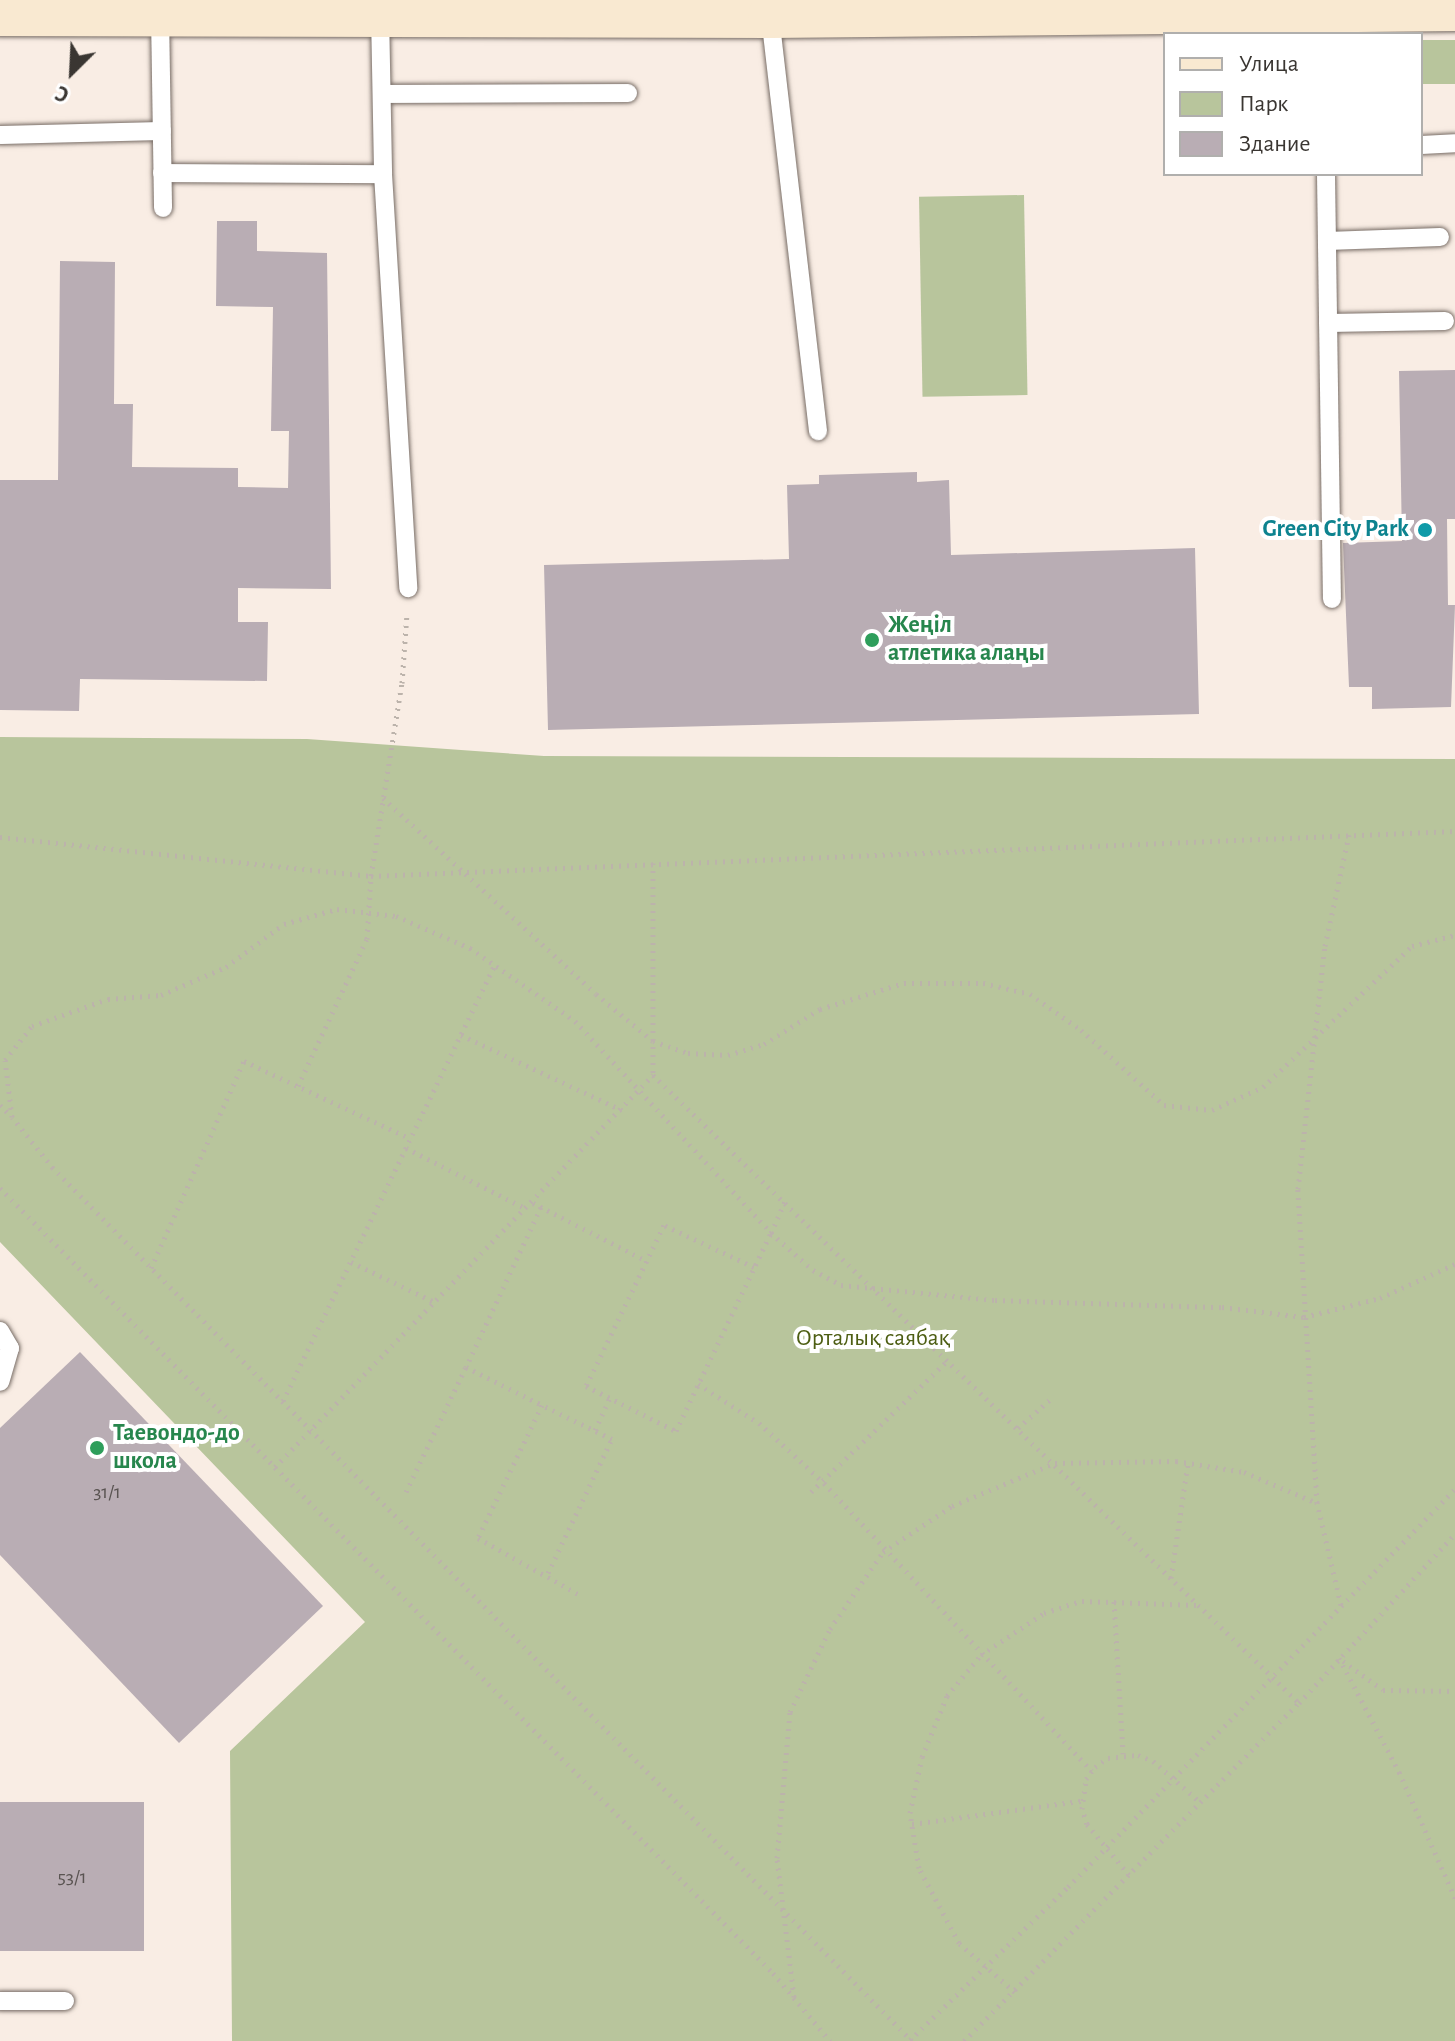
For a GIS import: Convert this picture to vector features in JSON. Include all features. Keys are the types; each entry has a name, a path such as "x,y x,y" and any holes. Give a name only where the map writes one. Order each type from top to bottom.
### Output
{"street":[{"path":"0,14 160,11 380,13 641,7 770,16 885,7 1066,7 1318,23 1455,9"}],"lane":[{"path":"160,11 163,208"},
{"path":"380,13 384,94 383,174 408,588"},
{"path":"770,16 818,431"},
{"path":"384,94 628,93"},
{"path":"0,135 162,131"},
{"path":"1423,145 1455,143"},
{"path":"162,173 383,174"},
{"path":"1326,176 1332,599"},
{"path":"1327,241 1440,237"},
{"path":"1328,323 1445,321"},
{"path":"0,1331 10,1348 0,1382"},
{"path":"0,2001 65,2001"}],"path":[{"path":"298,1086 367,939 371,876 402,683 408,588"},
{"path":"383,798 421,829 458,872 653,1041 688,1053 728,1055 764,1044 820,1009 904,983 983,983 1030,994 1081,1030 1164,1105 1212,1110 1263,1087 1412,946 1455,935"},
{"path":"0,837 371,876 1455,831"},
{"path":"1341,1605 1317,1503 1298,1189 1325,946 1349,835"},
{"path":"275,1467 437,1303 653,1075 653,863"},
{"path":"12,1117 5,1060 32,1026 108,999 161,995 226,967 284,924 337,909 396,916 470,948 575,1021 771,1233 813,1270 841,1285 995,1300 1222,1307 1304,1317 1380,1298 1455,1264"},
{"path":"283,1401 495,965"},
{"path":"461,1035 622,1110"},
{"path":"151,1268 244,1061 411,1139"},
{"path":"653,1075 878,1290 1299,1703"},
{"path":"0,1105 151,1268 911,2041 1106,1847 1455,1489"},
{"path":"406,1148 527,1209"},
{"path":"0,1188 794,1998 830,2041"},
{"path":"754,1267 664,1225 586,1386 676,1431 771,1233 785,1201"},
{"path":"533,1203 647,1261"},
{"path":"406,1492 541,1207"},
{"path":"351,1262 437,1303"},
{"path":"811,1492 948,1360"},
{"path":"466,1367 612,1439 548,1573"},
{"path":"698,1384 759,1423 821,1481 883,1552 1092,1771"},
{"path":"1018,1428 1054,1396"},
{"path":"595,1430 610,1398"},
{"path":"542,1405 478,1538 548,1573 578,1594"},
{"path":"794,1998 777,1858 790,1712 830,1629 883,1552 952,1506 1055,1463 1188,1463 1244,1472 1317,1503"},
{"path":"1171,1579 1188,1463"},
{"path":"964,2041 1299,1703 1455,1534"},
{"path":"1015,1992 959,1943 919,1868 912,1824 922,1757 947,1696 981,1655 1044,1613 1082,1601 1197,1605"},
{"path":"1114,1601 1123,1754"},
{"path":"1339,1658 1383,1690 1455,1691"},
{"path":"1339,1658 1399,1772 1455,1898"},
{"path":"1129,1875 1087,1824 1081,1801 1092,1771 1123,1754 1153,1761 1200,1802"},
{"path":"912,1824 1081,1801"}],"green space":[{"path":"1423,40 1455,40 1455,84 1423,84"},
{"path":"1024,195 1027,395 923,397 919,197"},
{"name":"Орталық саябақ","path":"0,737 307,739 544,756 1455,759 1455,2041 232,2041 230,1751 365,1622 0,1242"}],"building":[{"path":"217,221 257,221 257,251 327,253 331,589 238,588 238,622 268,622 267,681 80,679 79,711 0,710 0,480 58,480 60,261 115,262 114,404 133,404 132,467 238,468 238,487 288,488 289,431 271,431 273,307 216,306"},
{"name":"Green City Park","path":"1455,370 1455,519 1447,519 1448,605 1455,605 1451,707 1372,709 1372,687 1349,687 1343,543 1402,541 1399,371"},
{"name":"Жеңіл атлетика алаңы","path":"917,472 917,482 949,480 951,555 1195,548 1199,714 548,730 544,565 789,559 787,485 819,484 819,475"},
{"path":"80,1352 323,1606 179,1743 0,1555 0,1428"},
{"path":"0,1802 144,1802 144,1951 0,1951"}],"place":[{"name":"Green City Park","path":"1425,530"},
{"name":"Жеңіл атлетика алаңы","path":"872,640"},
{"name":"Таевондо-до школа","path":"97,1448"}]}
